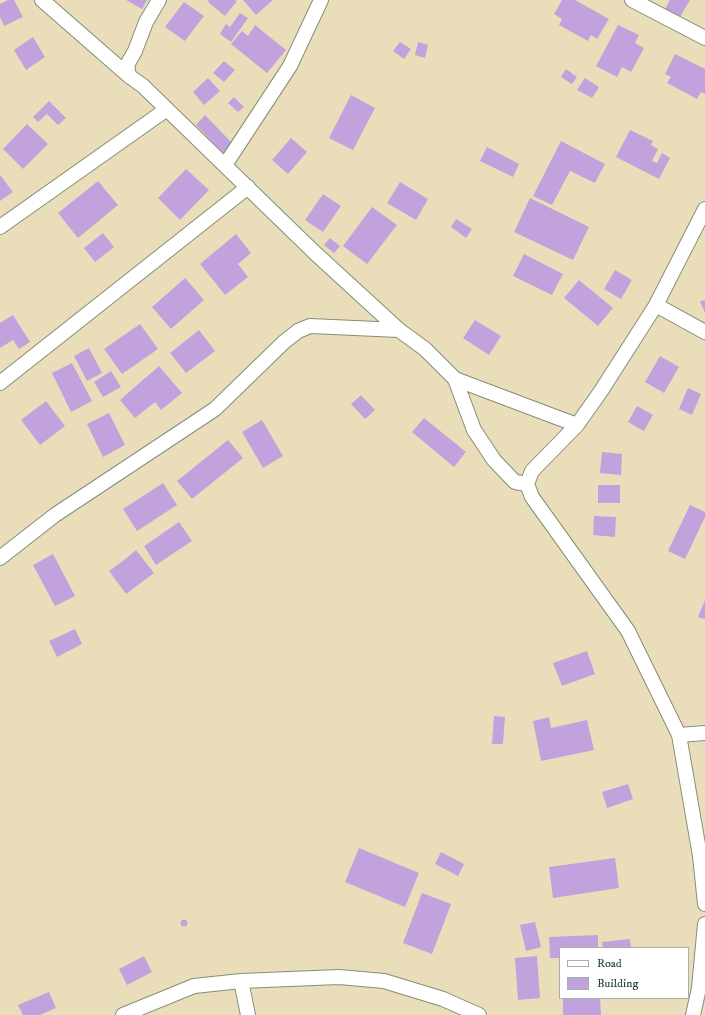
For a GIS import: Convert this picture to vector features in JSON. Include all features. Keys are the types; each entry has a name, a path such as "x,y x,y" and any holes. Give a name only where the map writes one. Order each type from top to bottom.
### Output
{"street":[{"path":"42,0 143,86 315,253 399,330 425,350 455,379 577,425"},
{"path":"130,76 127,66 135,51 146,22 159,0"},
{"path":"225,166 290,66 321,0"},
{"path":"632,0 705,38"},
{"path":"0,227 167,109"},
{"path":"0,383 248,187"},
{"path":"705,209 656,305 601,391 577,425 532,471 527,484 532,497 628,631 679,735 700,856 705,904"},
{"path":"656,305 705,332"},
{"path":"0,558 56,515 214,410 284,342 298,331 310,326 399,330"},
{"path":"455,379 474,430 494,460 515,482 527,484"},
{"path":"679,735 705,733"},
{"path":"693,1015 699,988 705,924"},
{"path":"123,1015 194,986 241,981 339,977 384,981 443,999 479,1015"},
{"path":"241,981 248,1015"}],"building":[{"path":"8,0 14,0 23,17 4,26 0,17 0,4"},
{"path":"126,0 147,0 142,9"},
{"path":"209,0 237,1 225,16 208,2"},
{"path":"243,0 273,0 256,15"},
{"path":"562,0 575,0 609,19 597,39 591,35 588,41 559,25 562,19 554,14"},
{"path":"670,0 690,0 680,17 665,9"},
{"path":"184,2 204,16 185,41 165,27"},
{"path":"240,13 248,18 231,42 220,34 226,24 230,27"},
{"path":"255,25 286,50 267,73 231,44 242,31 248,36"},
{"path":"618,25 639,35 635,43 644,48 631,72 622,67 617,77 596,66"},
{"path":"33,37 45,57 26,70 14,50"},
{"path":"400,42 411,49 404,59 393,51"},
{"path":"418,42 428,45 425,58 415,55"},
{"path":"675,54 705,69 705,94 701,92 697,99 667,83 671,77 665,74"},
{"path":"224,61 235,70 224,82 213,73"},
{"path":"566,69 577,77 572,84 561,77"},
{"path":"208,78 220,91 204,105 193,92"},
{"path":"585,78 599,87 592,98 577,90"},
{"path":"351,95 375,108 353,150 329,138"},
{"path":"234,97 244,107 238,112 228,103"},
{"path":"49,101 66,118 58,125 47,114 38,122 33,117"},
{"path":"205,115 233,144 223,153 196,125"},
{"path":"27,124 48,144 23,169 3,149"},
{"path":"630,130 653,141 651,145 658,149 652,161 657,163 662,153 670,158 659,179 616,157"},
{"path":"291,138 307,152 288,174 272,160"},
{"path":"561,141 605,164 595,183 570,171 552,205 533,196"},
{"path":"487,147 519,164 513,177 480,161"},
{"path":"186,169 209,190 180,220 158,198"},
{"path":"0,175 13,192 0,201"},
{"path":"98,181 118,205 78,238 58,213"},
{"path":"400,182 428,199 416,220 387,203"},
{"path":"323,194 341,206 323,232 305,220"},
{"path":"530,198 589,227 573,260 514,232"},
{"path":"372,207 397,225 367,264 343,246"},
{"path":"456,219 472,229 466,238 451,227"},
{"path":"103,233 114,247 95,262 84,248"},
{"path":"236,234 251,253 238,264 248,277 225,295 200,264"},
{"path":"330,238 340,246 334,253 324,245"},
{"path":"524,254 563,274 552,295 513,276"},
{"path":"615,270 632,280 621,299 604,289"},
{"path":"185,278 204,300 171,329 152,307"},
{"path":"579,280 613,308 598,326 564,298"},
{"path":"705,300 705,313 700,301"},
{"path":"13,315 30,342 19,349 13,340 0,348 0,323"},
{"path":"475,320 501,336 489,355 463,338"},
{"path":"140,324 158,349 122,374 104,349"},
{"path":"199,330 215,351 186,373 170,353"},
{"path":"89,348 102,373 87,381 74,356"},
{"path":"660,356 679,367 664,393 645,382"},
{"path":"72,363 92,401 71,412 52,373"},
{"path":"159,366 182,393 161,410 155,402 135,418 120,400"},
{"path":"111,371 121,387 103,397 94,382"},
{"path":"688,388 701,394 692,415 679,409"},
{"path":"361,395 375,410 365,419 351,404"},
{"path":"46,401 65,426 40,445 21,420"},
{"path":"637,406 653,415 644,431 628,422"},
{"path":"109,413 125,445 103,457 87,424"},
{"path":"424,418 466,452 454,467 412,432"},
{"path":"262,420 283,456 263,468 242,432"},
{"path":"228,440 243,458 192,499 177,481"},
{"path":"602,452 622,454 621,475 600,473"},
{"path":"163,483 177,505 137,531 123,509"},
{"path":"598,485 620,485 620,503 598,503"},
{"path":"690,505 705,512 705,517 685,559 668,551"},
{"path":"594,516 616,517 615,537 593,535"},
{"path":"179,522 192,541 156,565 144,546"},
{"path":"136,550 154,573 126,594 109,571"},
{"path":"53,554 75,596 55,606 33,565"},
{"path":"705,600 705,619 698,617"},
{"path":"75,629 82,644 57,657 49,641"},
{"path":"587,651 595,674 562,686 553,663"},
{"path":"494,716 505,717 503,744 492,744"},
{"path":"549,717 551,728 587,720 594,750 541,761 533,721"},
{"path":"628,784 633,799 607,808 602,792"},
{"path":"359,848 419,873 405,907 345,882"},
{"path":"441,852 464,864 458,876 435,864"},
{"path":"615,858 619,888 553,898 549,867"},
{"path":"422,893 451,904 432,954 403,943"},
{"path":"184,919 187,920 187,926 184,927 181,926 180,923 181,920"},
{"path":"535,922 541,947 526,951 520,925"},
{"path":"598,935 598,947 559,947 559,958 550,958 549,937"},
{"path":"630,939 631,947 603,947 602,942"},
{"path":"144,956 152,972 127,985 119,969"},
{"path":"537,956 540,998 518,1000 515,958"},
{"path":"49,992 56,1008 40,1015 23,1015 18,1005"},
{"path":"563,999 600,999 601,1015 563,1015"}]}
